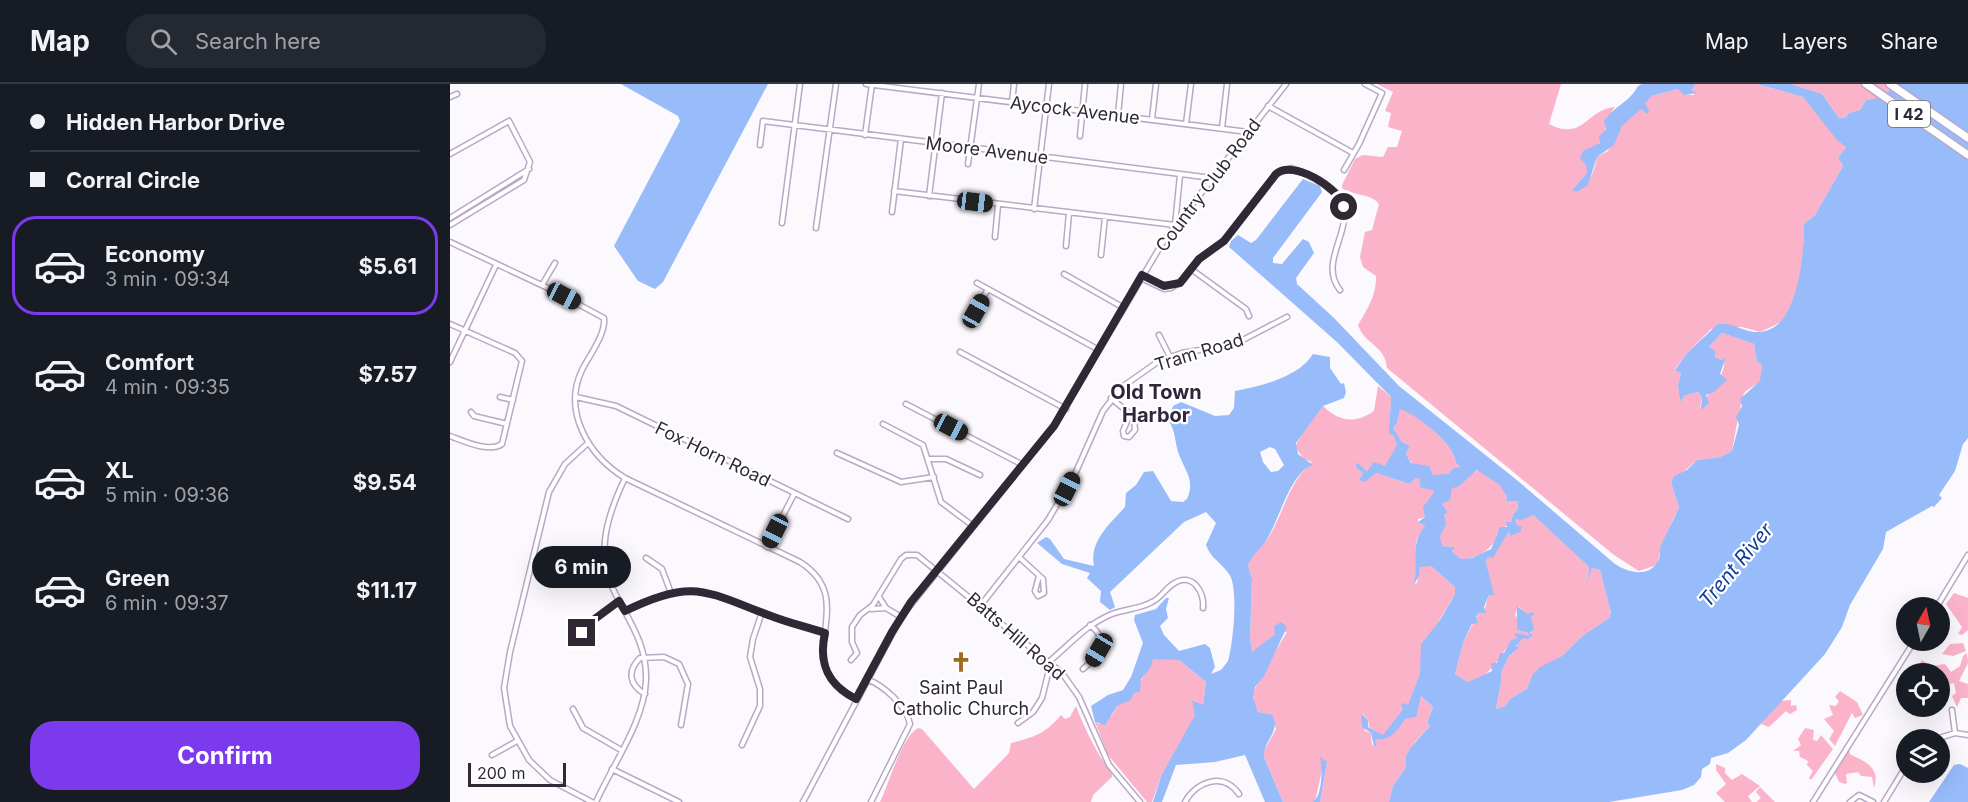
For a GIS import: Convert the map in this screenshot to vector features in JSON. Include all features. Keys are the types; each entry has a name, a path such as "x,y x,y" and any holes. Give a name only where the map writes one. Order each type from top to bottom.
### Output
{"highway":[{"name":"I 42","path":"1866,84 1968,156"},
{"path":"1890,84 1968,138"}],"street":[{"path":"782,223 800,84"},
{"path":"816,228 836,84"},
{"name":"Aycock Avenue","path":"866,84 1248,132"},
{"path":"866,135 872,84"},
{"path":"968,164 979,84"},
{"path":"1012,102 1014,84"},
{"path":"1034,209 1049,84"},
{"path":"1080,136 1084,84"},
{"path":"1118,115 1121,84"},
{"path":"1152,119 1156,84"},
{"path":"1186,124 1191,84"},
{"path":"1222,128 1227,84"},
{"name":"Country Club Road","path":"803,802 901,616 1066,409 1142,277 1175,225 1286,84"},
{"path":"1344,170 1382,93 1365,84"},
{"path":"929,196 942,93"},
{"path":"450,97 457,94"},
{"path":"1268,106 1353,153"},
{"path":"450,154 509,121 527,153 529,168 524,180 450,225"},
{"name":"Moore Avenue","path":"760,145 763,121 1212,178"},
{"path":"892,212 901,139"},
{"path":"450,218 529,168"},
{"path":"1142,277 1164,289 1175,285 1203,255 1224,241 1276,174 1280,170 1291,168 1332,189 1342,199 1345,214 1334,274 1340,290"},
{"path":"894,191 1175,225 1180,174"},
{"path":"482,199 485,204"},
{"path":"995,237 998,205"},
{"path":"1066,246 1069,213"},
{"path":"1101,255 1105,217"},
{"path":"450,242 542,285 604,318 602,330 581,372 576,397 579,421 588,443 608,467 625,478 805,565 818,580 828,608 822,655 827,673 840,689 856,699"},
{"path":"542,285 555,263"},
{"path":"450,362 496,265"},
{"path":"1191,269 1245,309 1249,316"},
{"path":"1064,274 1124,308"},
{"path":"977,283 1099,351"},
{"path":"972,316 988,289"},
{"name":"Tram Road","path":"981,605 1020,558 1064,494 1099,417 1111,398 1139,372 1170,357 1235,344 1287,317"},
{"path":"450,324 521,358 502,444 497,447 450,436"},
{"path":"1159,335 1170,357"},
{"path":"960,352 1066,409"},
{"path":"500,397 513,400"},
{"name":"Fox Horn Road","path":"576,397 616,406 848,519"},
{"path":"1111,398 1130,414 1134,418 1135,430 1129,437 1124,436 1123,431 1130,414"},
{"path":"906,404 1023,465"},
{"path":"471,412 474,416 507,424"},
{"path":"883,424 921,443 929,459 941,502 973,526"},
{"path":"588,443 565,464 551,486 511,646 504,697 507,717 517,741 529,760 545,776 594,802 621,750 645,694 645,656 639,637 608,575 604,546 607,520 625,478"},
{"path":"837,453 901,482 933,477"},
{"path":"929,459 946,459 980,476"},
{"path":"768,547 794,494"},
{"name":"Batts Hill Road","path":"879,597 894,566 906,555 917,555 938,570 1050,662 1079,697 1108,765 1140,802"},
{"path":"1943,597 1968,555"},
{"path":"646,558 662,568 671,593"},
{"path":"1020,558 1043,579 1044,591 1038,596 1035,591 1039,576"},
{"path":"1018,723 1033,712 1042,698 1050,662 1090,625 1118,612 1151,603 1180,581 1191,582 1199,587 1204,599 1203,608"},
{"path":"625,611 650,599 671,593 705,591 825,633"},
{"path":"851,660 857,653 852,642 852,627 860,615 870,609 879,597 886,608 901,616"},
{"path":"581,638 588,624 619,601"},
{"path":"870,609 886,608"},
{"path":"742,745 760,706 760,694 750,657 762,612"},
{"path":"1083,669 1093,661 1102,643 1101,635 1090,625"},
{"path":"1813,802 1908,651"},
{"path":"645,694 635,688 631,674 634,664 645,656 674,660 686,675 688,691 681,725"},
{"path":"867,679 885,689 908,717 910,724 871,802"},
{"path":"573,709 586,731 621,750"},
{"path":"1952,710 1956,733"},
{"path":"1950,735 1956,733 1968,735"},
{"path":"492,755 517,741"},
{"path":"612,769 679,802"},
{"path":"1185,802 1196,786 1211,782 1226,784 1239,794"},
{"path":"1884,802 1896,782"},
{"path":"1850,802 1859,795 1873,802"}],"shaded area":[{"path":"1377,84 1561,84 1549,124 1561,129 1578,127 1597,113 1615,107 1601,140 1589,157 1587,173 1573,189 1577,192 1591,177 1597,157 1608,151 1622,126 1646,101 1652,96 1678,89 1685,94 1694,95 1692,86 1695,84 1757,84 1803,97 1846,147 1838,158 1843,166 1815,215 1804,224 1803,259 1799,283 1787,315 1778,323 1760,332 1742,327 1711,329 1675,369 1681,373 1678,385 1680,401 1684,396 1698,392 1702,397 1700,409 1723,371 1724,358 1721,360 1715,357 1716,351 1708,348 1722,333 1754,344 1757,362 1762,365 1761,381 1743,395 1732,451 1720,457 1697,460 1671,483 1679,507 1662,543 1657,565 1639,571 1614,555 1387,368 1383,354 1361,332 1358,325 1373,295 1376,276 1363,267 1360,257 1365,232 1372,230 1379,204 1371,198 1346,191 1342,185 1355,159 1363,155 1383,157 1388,147 1397,147 1402,131 1388,127 1391,113 1385,111 1393,92"},
{"path":"1791,84 1903,84 1876,100 1866,100 1860,110 1849,113 1845,118 1839,118 1822,94"},
{"path":"1378,386 1391,397 1390,421 1398,445 1386,466 1373,464 1367,471 1357,462 1363,473 1359,480 1365,481 1376,473 1410,484 1416,478 1420,478 1425,486 1436,491 1426,503 1426,517 1418,519 1418,522 1425,526 1416,542 1414,584 1417,583 1420,566 1431,566 1455,587 1455,594 1422,649 1420,673 1408,706 1404,703 1403,709 1383,736 1369,727 1368,720 1362,713 1365,731 1371,733 1372,745 1376,744 1375,739 1393,733 1405,719 1414,717 1421,696 1433,707 1427,723 1430,726 1414,743 1406,756 1406,767 1393,786 1389,802 1320,802 1327,762 1323,765 1315,802 1283,802 1264,757 1264,751 1276,729 1271,714 1258,712 1253,694 1287,632 1275,634 1252,653 1250,638 1252,579 1248,565 1270,535 1297,479 1312,462 1304,459 1295,447 1303,432 1323,406 1335,415 1348,419 1360,418 1374,411"},
{"path":"1400,408 1434,431 1449,447 1456,463 1462,467 1446,474 1433,475 1412,463 1406,454 1410,446 1402,442 1393,428 1397,424"},
{"path":"1478,470 1501,485 1507,497 1506,500 1518,501 1518,509 1513,514 1511,522 1497,533 1496,539 1489,548 1479,555 1461,559 1451,550 1455,547 1441,546 1440,537 1444,515 1448,512 1442,504 1452,488"},
{"path":"1533,515 1587,565 1589,568 1587,581 1592,568 1600,570 1611,613 1609,618 1581,637 1562,656 1534,674 1527,689 1511,698 1505,706 1496,709 1501,673 1509,656 1518,649 1516,644 1522,638 1529,638 1531,633 1531,620 1518,606 1515,615 1518,619 1517,630 1528,633 1529,636 1514,636 1519,638 1512,642 1486,674 1478,679 1468,682 1455,674 1464,640 1479,613 1484,612 1489,594 1493,595 1486,562 1488,557 1493,557 1508,533 1517,525 1515,519"},
{"path":"1954,593 1968,598 1968,630 1962,635 1958,634 1962,627 1950,610 1950,598"},
{"path":"1963,643 1966,651 1953,656 1942,654 1944,651 1950,651 1950,644"},
{"path":"1967,653 1968,663 1959,681 1968,684 1968,698 1961,698 1957,707 1952,696 1956,693 1954,683 1950,684 1950,671 1960,666 1963,656"},
{"path":"1153,659 1179,660 1206,682 1203,706 1193,700 1196,715 1161,776 1152,802 1147,802 1108,755 1095,722 1099,724 1112,715 1117,706 1134,693"},
{"path":"1840,691 1857,702 1863,715 1855,718 1852,713 1835,746 1829,739 1834,731 1824,719 1833,715 1829,705 1836,706 1839,701 1835,697"},
{"path":"1791,700 1791,706 1796,705 1797,710 1790,714 1786,711 1769,727 1761,724 1780,701"},
{"path":"1076,706 1091,741 1112,774 1112,777 1093,795 1091,802 880,802 906,741 918,728 922,729 974,789 1009,753 1011,743 1039,734 1050,727 1061,715 1065,719 1070,717"},
{"path":"1805,728 1814,730 1813,740 1817,741 1821,735 1833,749 1811,780 1809,778 1813,771 1807,765 1808,761 1800,757 1799,751 1793,751 1801,745 1798,739"},
{"path":"1849,749 1850,754 1873,770 1876,781 1874,788 1872,777 1861,776 1858,772 1846,774 1847,783 1839,782 1834,771"},
{"path":"1716,764 1725,768 1725,773 1732,780 1742,774 1760,786 1748,796 1752,802 1725,802 1716,793 1726,784 1716,770"},
{"path":"1760,787 1775,802 1756,802 1761,798 1756,792"}],"water":[{"path":"621,84 768,84 663,282 655,289 638,281 614,246 680,121 678,116"},
{"path":"1642,84 1695,84 1692,90 1696,93 1684,95 1678,89 1652,96 1645,103 1649,111 1647,114 1641,109 1622,126 1614,145 1597,157 1588,185 1577,192 1572,190 1587,173 1586,165 1580,158 1583,151 1600,143 1599,137 1606,129 1604,121"},
{"name":"Trent River","path":"1757,84 1791,84 1822,94 1839,118 1845,118 1849,113 1860,110 1866,100 1882,96 1895,84 1968,84 1968,438 1963,444 1955,471 1939,495 1942,498 1934,507 1932,506 1886,532 1883,549 1850,605 1842,627 1825,654 1746,740 1728,753 1711,758 1710,764 1702,769 1701,777 1694,785 1682,790 1609,802 1389,802 1393,786 1406,767 1406,756 1430,726 1427,723 1433,707 1421,696 1416,717 1405,719 1389,737 1375,739 1377,745 1374,746 1371,733 1362,727 1361,713 1368,720 1368,727 1383,735 1403,709 1401,704 1408,705 1420,673 1421,644 1440,620 1455,594 1455,587 1431,566 1420,567 1419,576 1413,586 1417,541 1425,526 1418,522 1425,517 1423,507 1435,491 1420,487 1420,478 1416,478 1410,484 1376,473 1365,482 1359,480 1363,473 1356,467 1357,462 1367,471 1374,462 1385,466 1397,445 1394,436 1389,433 1391,397 1338,343 1229,247 1231,241 1238,235 1251,243 1256,240 1303,179 1320,186 1322,192 1273,258 1273,263 1282,264 1303,239 1309,242 1314,253 1296,278 1297,284 1334,318 1399,386 1518,481 1615,564 1631,571 1648,571 1658,561 1661,545 1679,507 1671,483 1674,476 1687,470 1697,460 1720,457 1732,451 1739,425 1736,417 1742,406 1740,399 1760,381 1762,365 1757,362 1754,344 1722,333 1709,347 1716,351 1715,357 1721,360 1726,357 1720,374 1727,380 1714,392 1706,395 1709,403 1701,410 1702,397 1698,392 1684,396 1680,402 1678,385 1681,373 1675,370 1687,353 1718,324 1759,332 1772,328 1783,319 1791,305 1800,270 1804,224 1815,215 1843,166 1838,158 1846,147 1837,140 1803,97","holes":["1400,409 1434,431 1449,447 1456,463 1461,467 1454,468 1448,474 1433,475 1429,466 1411,463 1406,454 1410,446 1402,442 1393,428 1397,424","1477,470 1500,485 1507,497 1506,501 1518,501 1518,509 1513,514 1511,522 1506,522 1507,527 1500,527 1491,549 1472,558 1461,559 1452,551 1455,547 1442,546 1440,537 1446,524 1444,515 1448,512 1442,504 1450,500 1452,488 1458,487","1533,515 1587,565 1589,568 1587,583 1592,568 1600,570 1611,613 1609,618 1581,637 1562,656 1540,667 1533,674 1527,689 1511,698 1505,706 1496,709 1501,673 1509,656 1519,648 1516,646 1523,638 1528,639 1533,635 1530,633 1534,629 1531,617 1535,614 1530,612 1529,615 1517,606 1517,630 1528,633 1529,636 1516,633 1514,636 1518,638 1511,640 1504,653 1500,653 1497,663 1491,663 1492,671 1468,682 1455,674 1464,640 1472,624 1478,623 1476,617 1479,613 1486,613 1484,607 1489,595 1494,595 1486,562 1488,557 1493,558 1508,533 1510,532 1510,536 1520,532 1522,527 1517,525 1515,519 1522,520"]},
{"path":"1313,354 1330,357 1330,368 1341,384 1344,383 1346,392 1344,398 1323,406 1296,443 1298,454 1313,465 1298,476 1286,497 1272,531 1248,565 1252,579 1250,638 1252,652 1275,634 1274,626 1281,622 1287,627 1264,676 1255,687 1253,697 1258,712 1271,714 1274,719 1274,730 1266,746 1264,757 1283,802 1265,802 1245,755 1215,762 1176,765 1162,802 1153,802 1161,776 1195,715 1192,700 1203,705 1206,682 1179,660 1153,659 1151,667 1141,679 1140,691 1134,693 1131,700 1117,706 1105,725 1095,722 1091,706 1108,695 1123,690 1131,677 1143,643 1134,620 1135,615 1156,609 1166,598 1169,598 1166,609 1168,618 1160,626 1164,635 1179,651 1205,644 1210,648 1215,667 1211,674 1221,670 1228,661 1232,642 1234,591 1229,574 1206,545 1216,523 1206,512 1184,522 1110,592 1115,607 1110,610 1100,602 1101,591 1087,578 1090,573 1062,564 1037,543 1046,537 1050,539 1064,559 1094,566 1093,557 1102,533 1125,507 1126,493 1136,485 1144,472 1153,471 1171,501 1183,502 1187,499 1190,487 1189,477 1168,420 1173,406 1181,402 1215,416 1229,415 1234,408 1235,391 1278,380 1306,362","holes":["1270,447 1275,449 1284,465 1278,471 1271,472 1263,462 1260,452"]},
{"path":"1320,757 1327,762 1320,802 1313,802 1320,788"},
{"path":"1960,764 1968,768 1968,802 1929,802 1942,783 1950,783 1950,771 1954,765"}],"place":[{"name":"Saint Paul Catholic Church","path":"961,662"}],"district":[{"name":"Old Town Harbor","path":"1156,404"}],"route":[{"path":"582,633 588,624 619,601 625,611 666,594 705,591 735,600 773,617 825,633 822,655 827,673 833,683 856,699 911,602 1064,412 1142,275 1164,286 1180,283 1203,255 1224,241 1280,170 1291,168 1332,189 1342,199 1344,207"}]}
